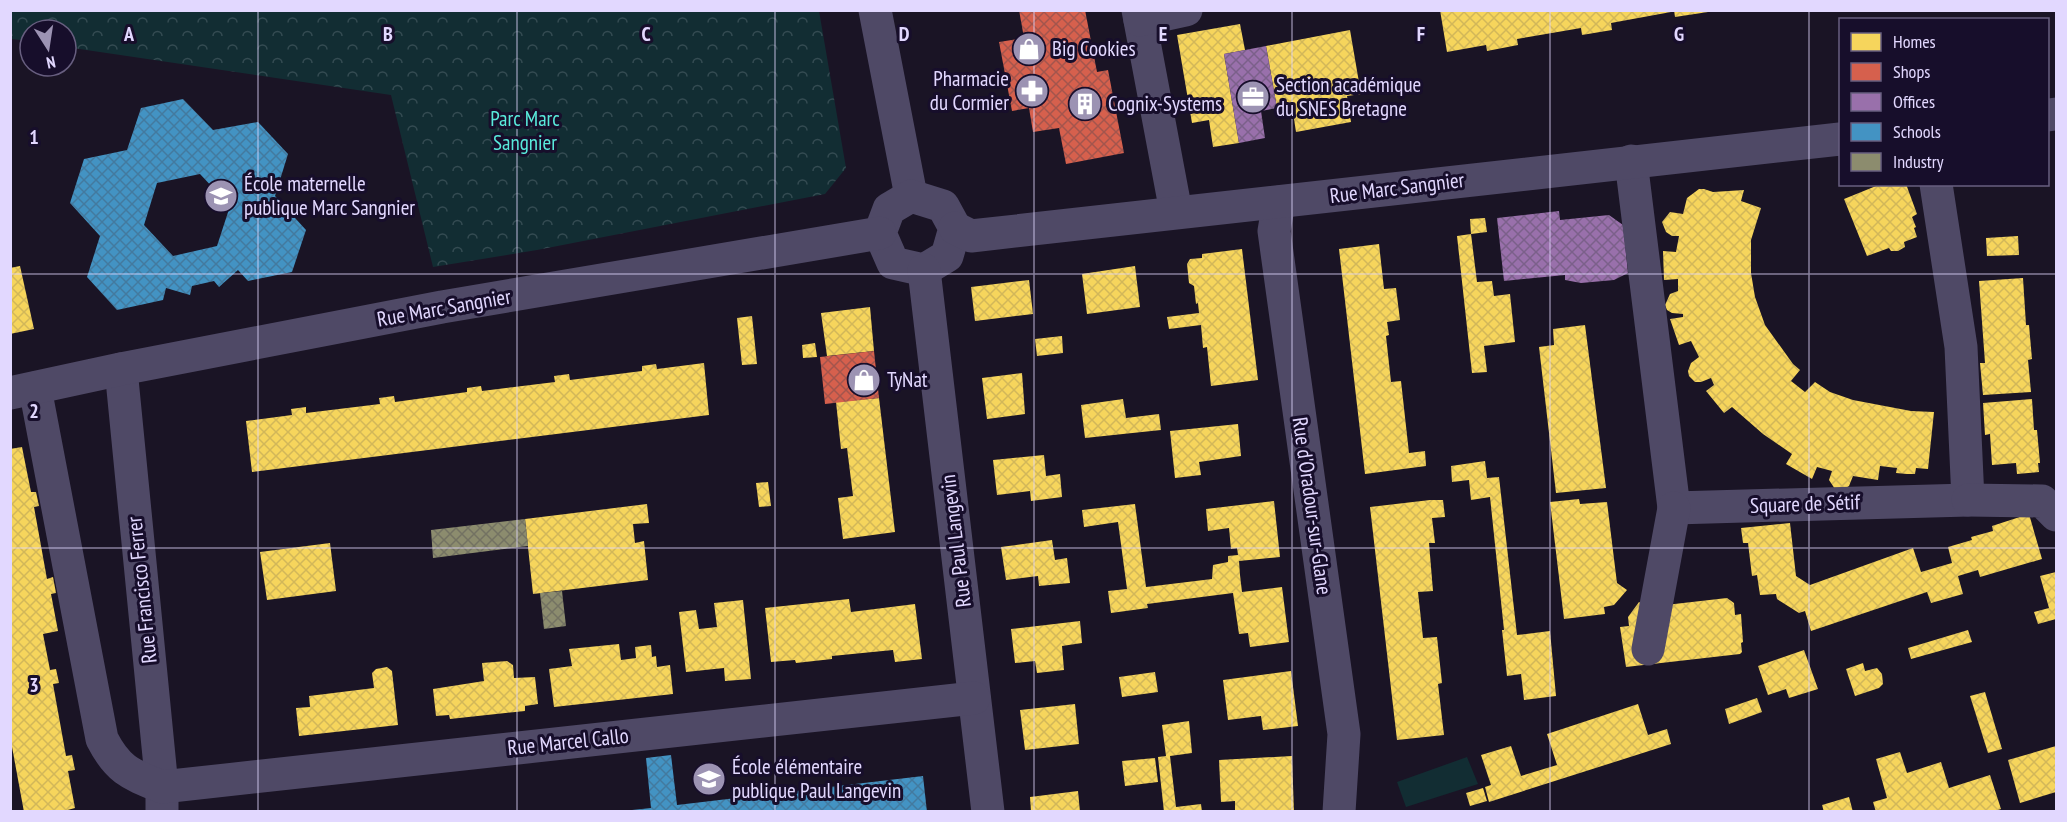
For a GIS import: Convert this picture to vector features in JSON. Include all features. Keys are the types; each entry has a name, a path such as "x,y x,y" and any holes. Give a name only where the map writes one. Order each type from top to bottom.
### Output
{"street":[{"path":"875,10 911,196"},
{"path":"1176,212 1139,15 1186,10"},
{"name":"Rue Marc Sangnier","path":"955,228 972,236 1839,139"},
{"path":"1631,161 1674,508 1648,649"},
{"path":"1936,186 1961,348 1968,500"},
{"path":"911,196 943,206 955,228 948,256 924,270 893,263 880,233 889,209 911,196"},
{"name":"Rue d'Oradour-sur-Glane","path":"1279,202 1274,231 1344,734 1339,812"},
{"name":"Rue Marc Sangnier","path":"23,391 121,369 442,307 880,233"},
{"name":"Rue Paul Langevin","path":"924,270 987,812"},
{"name":"Rue Francisco Ferrer","path":"121,369 162,799"},
{"path":"23,391 102,739 112,759 162,799"},
{"name":"Square de Sétif","path":"1674,508 1968,500 2042,501 2056,515"},
{"name":"Rue Marcel Callo","path":"162,799 974,698"}],"green space":[{"name":"Parc Marc Sangnier","path":"11,10 819,11 846,168 825,194 537,250 433,267 391,95 78,49 78,18 18,18 18,40 11,39"},
{"path":"1467,757 1478,784 1406,807 1397,782"}],"building: Homes":[{"path":"1440,10 1671,10 1671,12 1611,23 1612,30 1582,35 1581,28 1517,39 1518,45 1487,51 1486,45 1447,52"},
{"path":"1674,10 1708,10 1708,12 1675,17"},
{"path":"1240,24 1245,50 1224,54 1239,143 1213,147 1209,120 1192,123 1177,35"},
{"path":"1350,30 1361,94 1347,96 1351,122 1296,132 1292,106 1277,108 1266,46"},
{"path":"1876,186 1907,186 1917,214 1912,217 1917,237 1904,242 1905,247 1898,251 1891,251 1889,248 1867,256 1844,199"},
{"path":"1699,189 1713,192 1744,190 1741,201 1761,208 1751,240 1751,273 1755,297 1765,325 1793,364 1800,370 1791,381 1805,392 1815,382 1830,392 1853,400 1911,411 1934,412 1928,469 1916,468 1915,474 1907,474 1896,473 1897,468 1880,466 1878,480 1853,476 1849,486 1844,489 1835,489 1829,480 1832,471 1817,467 1812,479 1786,464 1792,454 1763,434 1732,407 1724,413 1706,391 1714,385 1711,378 1695,382 1689,376 1691,363 1699,357 1691,341 1679,345 1670,319 1683,317 1683,314 1672,313 1665,305 1670,294 1678,291 1678,279 1664,280 1663,251 1676,252 1679,236 1672,236 1666,232 1662,222 1670,212 1683,214 1687,198"},
{"path":"1485,218 1487,232 1471,234 1470,219"},
{"path":"1471,234 1477,282 1492,281 1494,296 1510,294 1515,342 1484,346 1487,372 1472,373 1457,236"},
{"path":"2018,236 2019,255 1987,256 1986,238"},
{"path":"1379,244 1384,289 1396,288 1400,320 1387,322 1389,335 1386,336 1391,382 1401,381 1409,453 1425,451 1426,466 1365,474 1339,249"},
{"path":"1242,249 1258,380 1211,386 1207,347 1203,348 1201,325 1169,329 1167,317 1199,313 1194,286 1189,283 1187,264 1190,259 1202,258 1202,254"},
{"path":"20,266 34,329 10,334 10,268"},
{"path":"1135,266 1140,307 1087,314 1082,274"},
{"path":"2023,278 2026,325 2029,325 2032,359 2028,360 2031,392 1983,395 1980,363 1985,363 1979,281"},
{"path":"1029,280 1033,314 975,321 971,287"},
{"path":"870,307 874,351 827,356 821,313"},
{"path":"752,316 757,364 742,365 737,318"},
{"path":"1585,325 1606,488 1556,493 1539,347 1554,345 1553,329"},
{"path":"1062,336 1063,353 1037,356 1035,339"},
{"path":"815,343 817,357 803,358 802,345"},
{"path":"704,363 709,415 252,472 246,421 292,415 291,409 306,407 306,413 380,404 379,398 394,396 395,402 467,392 467,388 481,386 482,391 555,382 554,376 569,374 570,380 642,371 642,366 656,364 657,369"},
{"path":"1022,373 1025,414 987,419 982,378"},
{"path":"879,398 895,532 843,539 838,498 853,496 847,448 841,449 836,402"},
{"path":"1123,399 1126,418 1159,414 1161,430 1085,438 1081,405"},
{"path":"2032,399 2034,430 2037,430 2039,472 2017,474 2016,463 1992,465 1990,434 1985,435 1983,403"},
{"path":"1238,424 1241,456 1199,462 1201,475 1175,478 1170,431"},
{"path":"22,447 31,492 36,492 39,506 34,507 47,579 53,577 56,593 51,594 58,631 43,634 50,670 56,669 59,683 53,684 66,756 72,755 75,770 68,771 75,808 60,812 24,812 10,736 10,449"},
{"path":"1044,455 1046,476 1060,474 1062,497 1031,501 1030,491 997,495 993,460"},
{"path":"1485,461 1487,478 1499,477 1517,635 1550,631 1556,696 1524,700 1521,674 1507,676 1490,497 1471,500 1469,480 1452,482 1451,466"},
{"path":"768,482 771,506 759,507 756,483"},
{"path":"1579,499 1580,504 1607,502 1617,583 1627,590 1614,605 1604,607 1605,614 1564,619 1550,502"},
{"path":"1443,500 1445,517 1432,518 1435,543 1429,543 1433,591 1418,592 1423,638 1437,637 1442,683 1438,684 1444,735 1397,740 1370,507"},
{"path":"1274,501 1280,557 1239,561 1240,575 1242,592 1282,587 1289,642 1250,647 1248,633 1239,634 1233,593 1147,604 1148,608 1111,613 1108,591 1127,589 1118,522 1084,527 1082,510 1135,504 1146,587 1212,579 1213,565 1228,562 1228,556 1238,555 1237,548 1231,549 1229,528 1208,531 1206,509"},
{"path":"647,504 649,523 633,524 635,543 644,541 648,580 533,594 525,519"},
{"path":"2029,514 2042,559 1980,577 1978,570 1958,576 1963,594 1931,603 1927,592 1811,631 1805,611 1799,613 1777,599 1776,594 1760,595 1757,575 1752,576 1748,543 1743,543 1741,528 1790,523 1796,576 1810,585 1913,548 1921,572 1952,563 1948,547 1993,531 1992,526"},
{"path":"1052,540 1055,560 1067,558 1070,583 1039,586 1038,576 1006,580 1001,547"},
{"path":"330,543 336,591 267,600 260,552"},
{"path":"2056,572 2056,619 2038,624 2034,612 2049,608 2040,576"},
{"path":"1727,598 1734,603 1735,615 1741,614 1743,642 1740,654 1626,667 1620,627 1629,626 1628,617 1639,602 1648,607"},
{"path":"849,599 851,612 915,604 922,659 895,662 893,650 832,656 832,659 796,663 795,660 771,662 765,608"},
{"path":"743,600 751,679 725,681 724,668 686,672 679,612 696,610 699,629 717,627 714,603"},
{"path":"1080,621 1082,643 1062,646 1064,670 1037,673 1035,661 1015,663 1011,629"},
{"path":"1968,630 1972,642 1911,659 1908,648"},
{"path":"619,644 621,660 636,658 635,647 651,645 652,657 656,656 657,667 670,665 673,694 554,707 549,669 572,666 569,649"},
{"path":"1804,650 1818,689 1789,698 1786,689 1768,695 1758,666"},
{"path":"507,661 513,665 514,678 535,677 538,704 525,706 525,711 450,719 449,715 436,716 433,689 484,681 482,663"},
{"path":"1863,663 1865,671 1877,668 1882,674 1883,684 1879,688 1855,696 1846,669"},
{"path":"387,667 392,671 398,725 299,736 296,708 310,707 309,696 374,688 372,673 376,669"},
{"path":"1291,671 1298,726 1263,730 1261,716 1228,720 1223,680"},
{"path":"1155,672 1158,692 1122,697 1119,677"},
{"path":"1985,692 2002,749 1988,753 1970,696"},
{"path":"1757,698 1762,712 1729,724 1725,709"},
{"path":"1075,704 1079,744 1025,750 1020,710"},
{"path":"1638,704 1648,735 1667,729 1671,744 1489,802 1485,787 1491,785 1481,755 1511,746 1521,776 1557,765 1547,734"},
{"path":"1189,721 1192,753 1170,756 1176,807 1201,804 1202,812 1164,812 1158,757 1166,756 1162,725"},
{"path":"2056,746 2056,792 2020,803 2008,760"},
{"path":"1900,752 1907,773 1941,762 1949,788 1990,775 2001,809 1992,812 1876,812 1873,802 1887,798 1876,759"},
{"path":"1292,756 1294,812 1235,812 1235,801 1221,802 1219,760"},
{"path":"1155,758 1158,782 1125,786 1122,761"},
{"path":"1483,788 1487,801 1470,806 1466,793"},
{"path":"1078,791 1080,812 1031,812 1030,797"},
{"path":"1849,797 1853,812 1824,812 1822,805"}],"building: Shops":[{"path":"1019,10 1085,10 1097,72 1108,70 1124,153 1066,164 1059,128 1033,132 1029,108 1012,111 999,42 1024,38"},
{"path":"874,351 879,398 825,404 820,357"}],"building: Offices":[{"name":"Section académique du SNES Bretagne","path":"1266,46 1277,108 1261,111 1265,138 1239,143 1224,54"},
{"path":"1559,211 1560,220 1609,215 1623,225 1628,273 1614,280 1581,283 1565,280 1565,275 1504,281 1497,218"}],"building: Schools":[{"path":"183,99 213,130 258,122 288,154 275,196 306,230 292,272 248,281 238,270 219,287 214,281 192,286 190,295 166,288 163,300 117,310 87,277 100,236 70,203 84,159 127,150 141,108","holes":["200,174 230,206 217,246 173,256 144,225 157,183"]},
{"path":"671,755 677,805 923,776 927,812 632,812 632,810 651,808 646,758"}],"building: Industry":[{"path":"525,519 528,546 433,558 431,530"},
{"path":"562,591 566,626 544,629 540,593"}],"place":[{"name":"Big Cookies","path":"1029,49"},
{"name":"Pharmacie du Cormier","path":"1032,91"},
{"name":"Section académique du SNES Bretagne","path":"1253,97"},
{"name":"Cognix-Systems","path":"1085,104"},
{"name":"École maternelle publique Marc Sangnier","path":"221,196"},
{"name":"TyNat","path":"864,380"},
{"name":"École élémentaire publique Paul Langevin","path":"709,779"}]}
